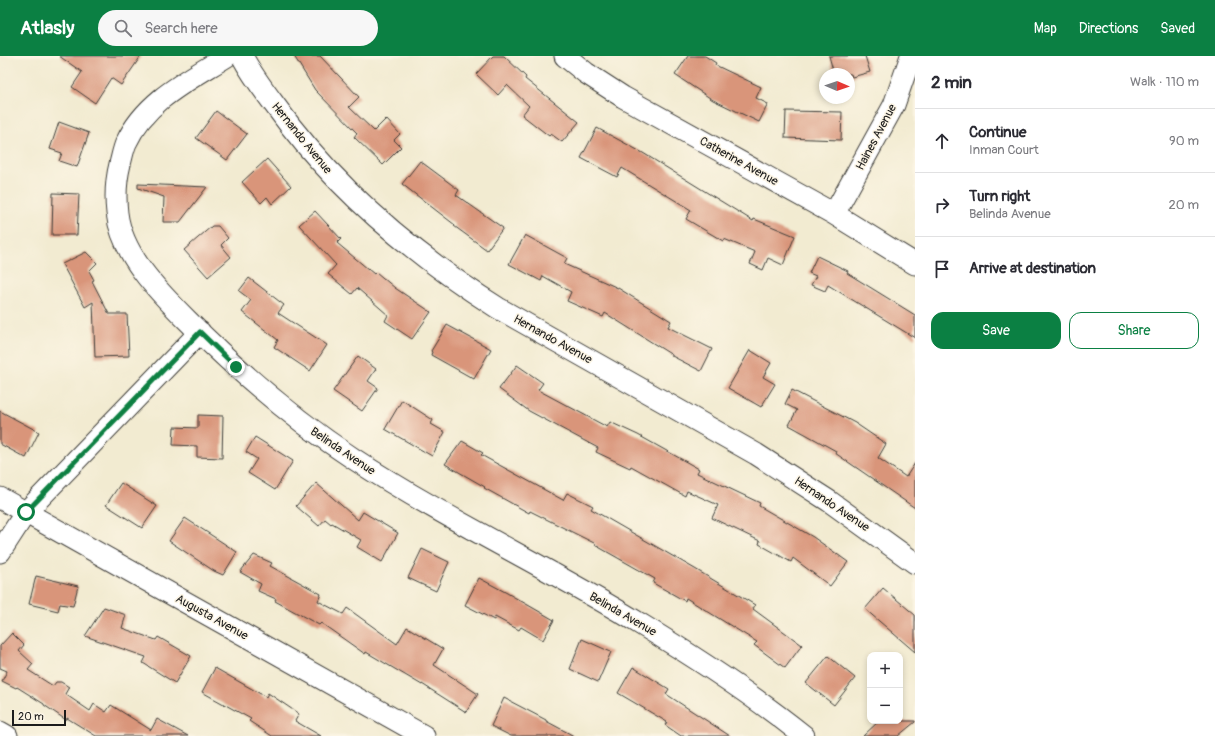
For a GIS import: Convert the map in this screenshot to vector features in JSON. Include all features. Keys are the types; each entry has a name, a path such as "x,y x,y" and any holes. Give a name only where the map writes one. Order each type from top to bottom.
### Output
{"street":[{"name":"Belinda Avenue","path":"227,56 169,92 145,114 125,144 116,179 117,214 126,244 144,272 166,298 236,367 274,400 313,431 355,460 413,495 640,624 705,664 747,693 804,736"},
{"name":"Hernando Avenue","path":"242,56 251,73 290,126 333,176 370,213 421,256 464,287 498,308 756,454 829,501 915,563"},
{"name":"Catherine Avenue","path":"565,56 586,73 623,97 834,214 915,264"},
{"name":"Haines Avenue","path":"834,214 894,105 911,56"},
{"path":"0,552 26,512 200,332"},
{"name":"Augusta Avenue","path":"0,498 424,736"},
{"path":"0,732 7,736"}],"building":[{"path":"59,56 141,56 121,85 111,78 95,103 72,87 82,72"},
{"path":"294,56 320,56 359,97 349,107 374,131 386,119 400,134 394,140 401,147 383,165 354,137 357,133 315,90"},
{"path":"493,56 504,56 526,77 525,79 579,122 562,142 551,134 549,136 522,115 529,106 507,85 498,95 476,74"},
{"path":"688,56 705,56 716,63 715,65 761,87 756,98 768,104 759,122 713,100 675,75"},
{"path":"829,56 865,56 870,72 855,76 855,68 832,68"},
{"path":"216,111 247,134 227,160 196,138"},
{"path":"786,111 842,112 841,140 785,138"},
{"path":"59,122 89,133 77,167 59,161 62,153 50,149"},
{"path":"597,128 643,153 753,221 754,219 795,236 783,265 768,258 763,270 750,264 755,252 724,239 723,241 686,219 691,210 622,168 617,177 581,158"},
{"path":"267,159 291,186 272,204 267,197 261,203 242,182"},
{"path":"420,161 459,190 456,195 503,228 487,250 454,226 455,225 402,184"},
{"path":"138,184 207,187 180,222 163,222 164,197 138,188"},
{"path":"53,193 79,194 77,235 52,235"},
{"path":"315,211 341,239 337,243 374,274 376,272 395,288 431,312 412,339 385,321 388,315 357,288 352,294 328,274 336,265 299,225"},
{"path":"212,226 218,226 228,238 221,245 231,257 208,277 184,250"},
{"path":"525,235 567,258 564,264 618,288 671,321 668,327 712,349 701,371 672,356 605,313 603,317 567,301 571,292 543,276 541,281 509,264"},
{"path":"86,252 97,263 89,271 94,280 92,281 109,314 127,314 129,356 95,357 93,302 85,307 62,264"},
{"path":"817,256 848,271 847,273 915,315 915,338 828,285 825,291 811,285 816,276 809,273"},
{"path":"249,278 284,305 278,313 327,345 310,371 274,347 278,340 242,312 251,300 239,291"},
{"path":"447,325 491,349 474,379 431,355 431,351"},
{"path":"750,350 771,363 763,377 775,384 761,407 728,388"},
{"path":"358,356 376,369 368,381 378,388 362,411 333,391"},
{"path":"517,365 543,383 538,390 607,427 610,422 638,435 699,469 697,473 760,503 759,506 813,537 848,562 830,586 793,558 791,562 759,544 760,541 712,518 718,505 687,491 685,496 631,466 630,468 596,452 598,448 529,411 499,389"},
{"path":"792,390 855,423 886,444 878,458 906,477 915,463 915,508 835,453 836,451 789,425 797,410 785,404"},
{"path":"402,400 433,420 431,424 445,432 432,456 385,429"},
{"path":"0,411 39,432 26,458 0,444"},
{"path":"198,415 223,416 222,458 197,457 197,446 173,445 174,427 198,428"},
{"path":"255,437 293,461 275,490 248,473 257,459 246,452"},
{"path":"462,441 483,453 481,455 563,500 567,493 593,506 591,509 755,605 753,609 802,645 785,668 754,645 757,642 686,598 685,601 653,583 655,579 595,545 596,544 530,511 529,513 484,488 485,487 445,464"},
{"path":"121,483 157,506 142,528 106,505"},
{"path":"316,483 358,520 363,512 398,533 382,562 357,547 361,540 332,523 331,524 325,519 319,526 296,506"},
{"path":"185,518 237,552 223,575 214,571 169,541"},
{"path":"422,549 449,562 436,591 408,578"},
{"path":"254,555 272,563 270,566 321,594 318,601 343,614 347,608 397,644 407,627 443,649 434,665 478,694 466,712 422,684 366,652 365,654 321,623 319,625 275,601 276,599 258,591 261,584 240,572"},
{"path":"36,576 78,586 73,606 60,604 58,611 29,604"},
{"path":"479,578 554,620 543,640 521,627 519,630 495,617 494,620 465,605"},
{"path":"883,588 915,615 915,652 865,609"},
{"path":"104,607 126,615 122,628 156,640 158,637 191,656 175,683 143,663 146,657 85,636"},
{"path":"12,633 24,645 19,651 33,664 28,670 53,686 56,682 61,682 69,687 65,694 90,711 94,704 106,712 111,705 151,730 157,719 188,736 96,736 67,718 66,720 17,687 16,688 2,681 7,671 0,668 0,646"},
{"path":"582,639 611,652 598,682 570,669"},
{"path":"828,656 855,678 834,705 806,683"},
{"path":"633,667 669,689 666,694 730,736 681,736 665,725 667,722 618,693"},
{"path":"215,668 266,697 268,693 299,714 295,721 321,736 272,736 249,721 251,719 202,692"},
{"path":"504,698 574,736 511,736 491,726"},
{"path":"903,721 915,721 898,736 863,736 876,724 903,724"}],"route":[{"path":"26,512 200,332 236,367"}]}
